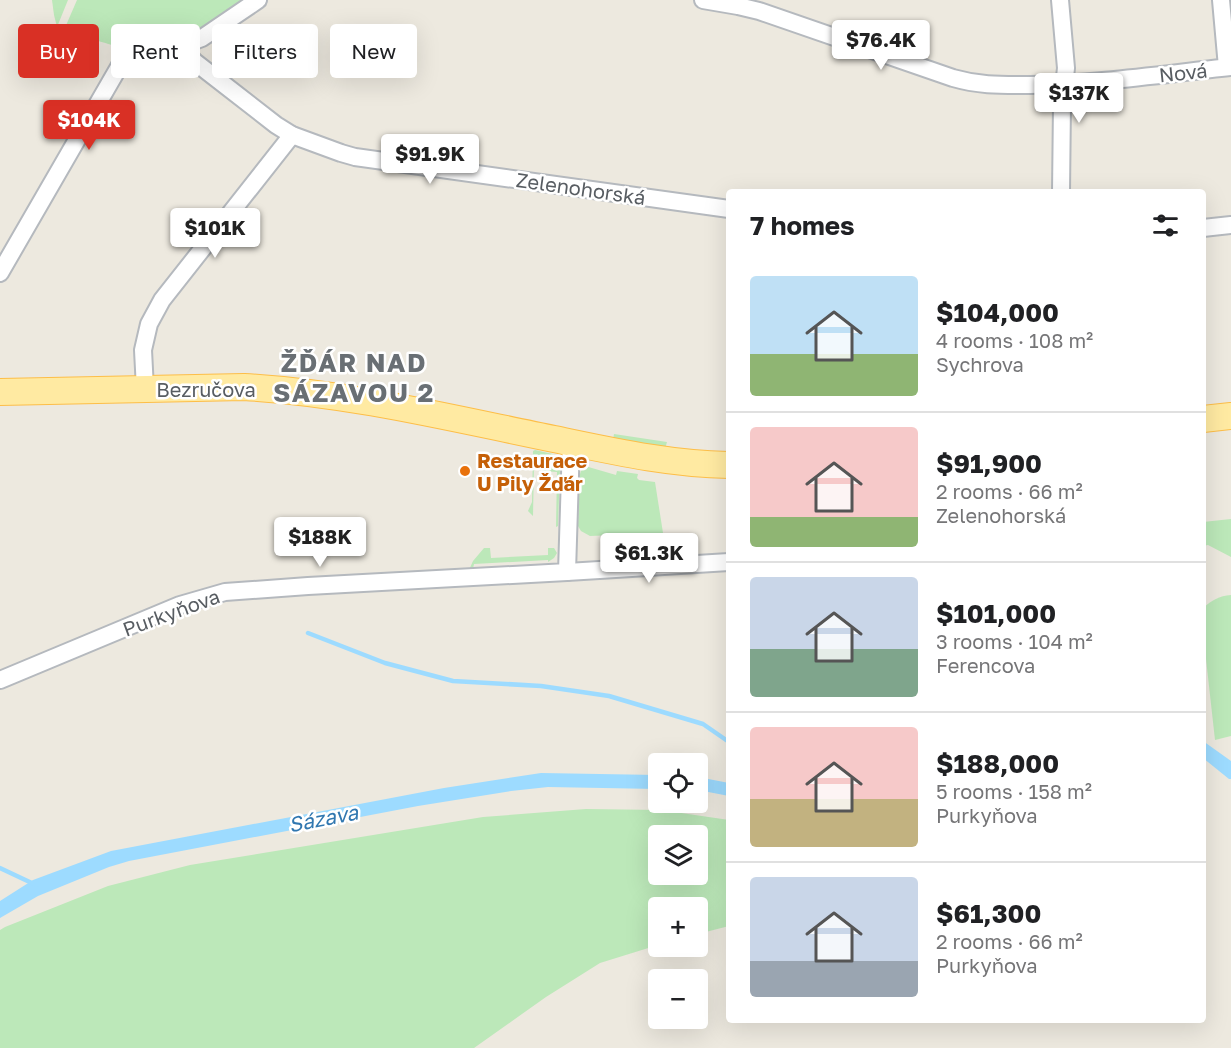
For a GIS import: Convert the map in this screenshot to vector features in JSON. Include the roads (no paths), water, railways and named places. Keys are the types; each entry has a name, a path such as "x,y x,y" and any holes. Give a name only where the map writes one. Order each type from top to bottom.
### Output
{"main road":[{"name":"Bezručova","path":"0,392 244,387 308,392 356,399 668,461 726,465"},
{"path":"1206,419 1231,416"}],"street":[{"path":"200,40 258,0"},
{"name":"Nová","path":"703,0 740,3 965,82 983,85 1064,85 1229,67"},
{"path":"1060,0 1066,57 1062,104 1061,189"},
{"path":"1221,0 1229,67"},
{"name":"Zelenohorská","path":"200,66 292,135 355,157 726,209"},
{"path":"2,264 112,78"},
{"path":"145,389 143,350 149,324 162,300 292,135"},
{"path":"1206,228 1231,225"},
{"path":"567,572 571,443"},
{"name":"Purkyňova","path":"0,680 180,605 225,592 726,562"}],"water":[{"path":"1206,743 1231,761 1231,779 1206,760"},
{"name":"Sázava","path":"541,773 648,775 648,789 548,787 511,791 418,806 129,861 38,896 0,918 0,901 33,880 111,851 444,788"},
{"path":"708,779 726,782 726,795 708,792"}],"waterway":[{"path":"308,633 385,663 453,681 541,686 609,696 703,724 726,740"},
{"path":"0,868 36,885"}],"place":[{"name":"Restaurace U Pily Žďár","path":"465,471"}],"district":[{"name":"ŽĎÁR NAD SÁZAVOU 2","path":"354,377"}]}
